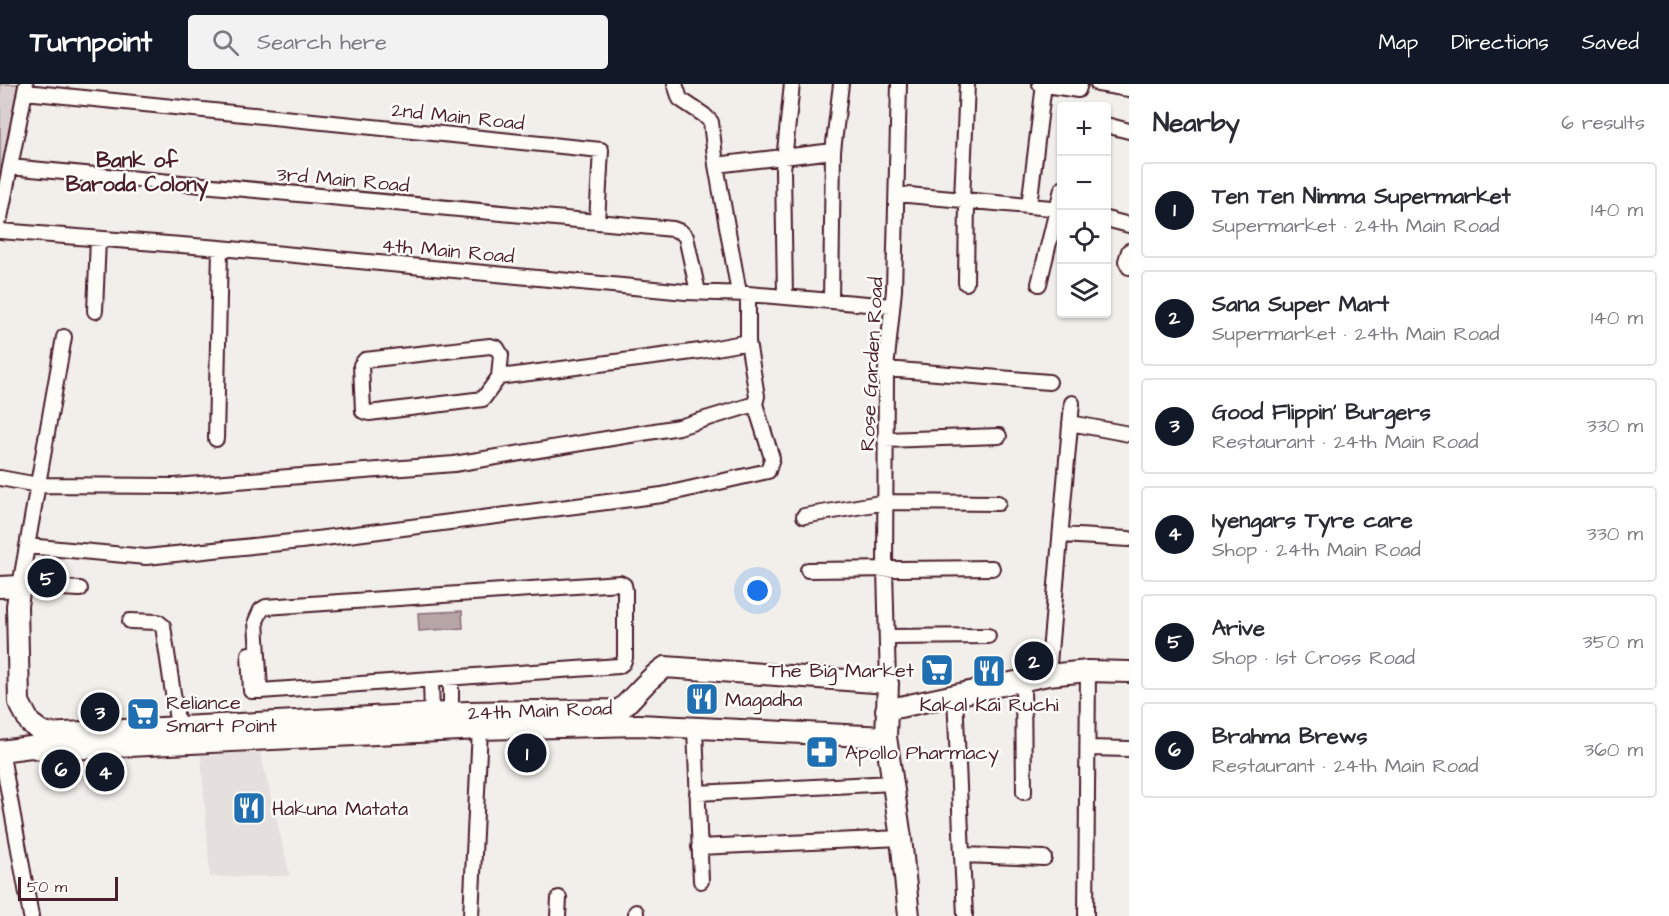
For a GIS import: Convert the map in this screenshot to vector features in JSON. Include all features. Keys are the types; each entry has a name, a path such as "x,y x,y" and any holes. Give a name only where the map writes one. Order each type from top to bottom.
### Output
{"street":[{"path":"27,546 146,557 313,540 662,495 768,471 772,458 755,404 758,396 748,342 744,293 716,165 711,122 680,99 675,84"},
{"path":"785,296 785,157 792,84"},
{"path":"831,300 833,152 842,84"},
{"name":"Rose Garden Road","path":"888,683 885,570 886,369 894,290 899,84"},
{"path":"966,84 964,200 966,283"},
{"path":"1029,206 1042,84 1078,90 1080,84"},
{"path":"1098,84 1129,89"},
{"path":"0,218 26,88"},
{"name":"2nd Main Road","path":"26,88 601,150 597,222"},
{"path":"1111,126 1129,130"},
{"path":"716,165 833,152"},
{"name":"3rd Main Road","path":"9,167 673,229 686,237 698,292"},
{"path":"897,194 1057,208"},
{"path":"1039,284 1058,210"},
{"path":"1111,220 1129,225"},
{"name":"4th Main Road","path":"0,231 220,248 698,292 744,293 891,306"},
{"path":"95,311 98,239"},
{"path":"216,439 220,248"},
{"path":"1129,251 1126,261 1129,267"},
{"path":"41,744 19,702 17,606 64,337"},
{"path":"498,377 501,355 497,348 490,346 365,360 361,365 363,411 369,413 483,399 498,377 700,351 748,342"},
{"path":"886,369 1049,382"},
{"path":"1048,675 1072,403"},
{"path":"0,478 38,485 175,486 454,464 679,427 755,404"},
{"path":"1070,423 1129,434"},
{"path":"885,440 999,436"},
{"path":"804,516 886,502 998,503"},
{"path":"1061,535 1129,539"},
{"path":"808,570 992,568"},
{"path":"249,654 251,691 260,691 431,681 619,666 625,658 624,585 620,583 266,607 261,610 256,621 260,691"},
{"path":"0,587 80,589"},
{"path":"130,621 158,622 163,626 178,727"},
{"path":"887,637 988,636"},
{"name":"24th Main Road","path":"1,751 178,727 442,713 620,710 634,698 650,677 665,666 888,683"},
{"path":"1086,916 1088,671"},
{"path":"886,710 1048,675 1088,671 1129,672"},
{"path":"442,713 451,679"},
{"path":"1023,680 1024,792"},
{"path":"431,681 442,713"},
{"path":"888,683 886,736 901,838 909,916"},
{"path":"955,695 965,915"},
{"name":"24th Main Road","path":"41,744 639,725 886,736"},
{"path":"695,728 701,881"},
{"path":"471,916 480,729"},
{"path":"1088,748 1129,749"},
{"path":"1,751 32,916"},
{"path":"697,793 893,783"},
{"path":"699,847 901,838"},
{"path":"962,855 1044,858"},
{"path":"558,916 559,898"}],"shaded area":[{"path":"0,84 18,84 0,178"},
{"path":"462,611 463,628 419,631 418,613"},
{"path":"260,752 290,876 210,877 201,755"}],"place":[{"name":"Arive","path":"47,578"},
{"name":"Sana Super Mart","path":"1034,661"},
{"name":"The Big Market","path":"937,670"},
{"name":"Kakal Kai Ruchi","path":"989,671"},
{"name":"Magadha","path":"702,699"},
{"name":"Good Flippin' Burgers","path":"100,712"},
{"name":"Reliance Smart Point","path":"143,714"},
{"name":"Apollo Pharmacy","path":"822,752"},
{"name":"Ten Ten Nimma Supermarket","path":"527,753"},
{"name":"Brahma Brews","path":"61,769"},
{"name":"Iyengars Tyre care","path":"105,772"},
{"name":"Hakuna Matata","path":"249,808"}],"district":[{"name":"Bank of Baroda Colony","path":"137,172"}]}
